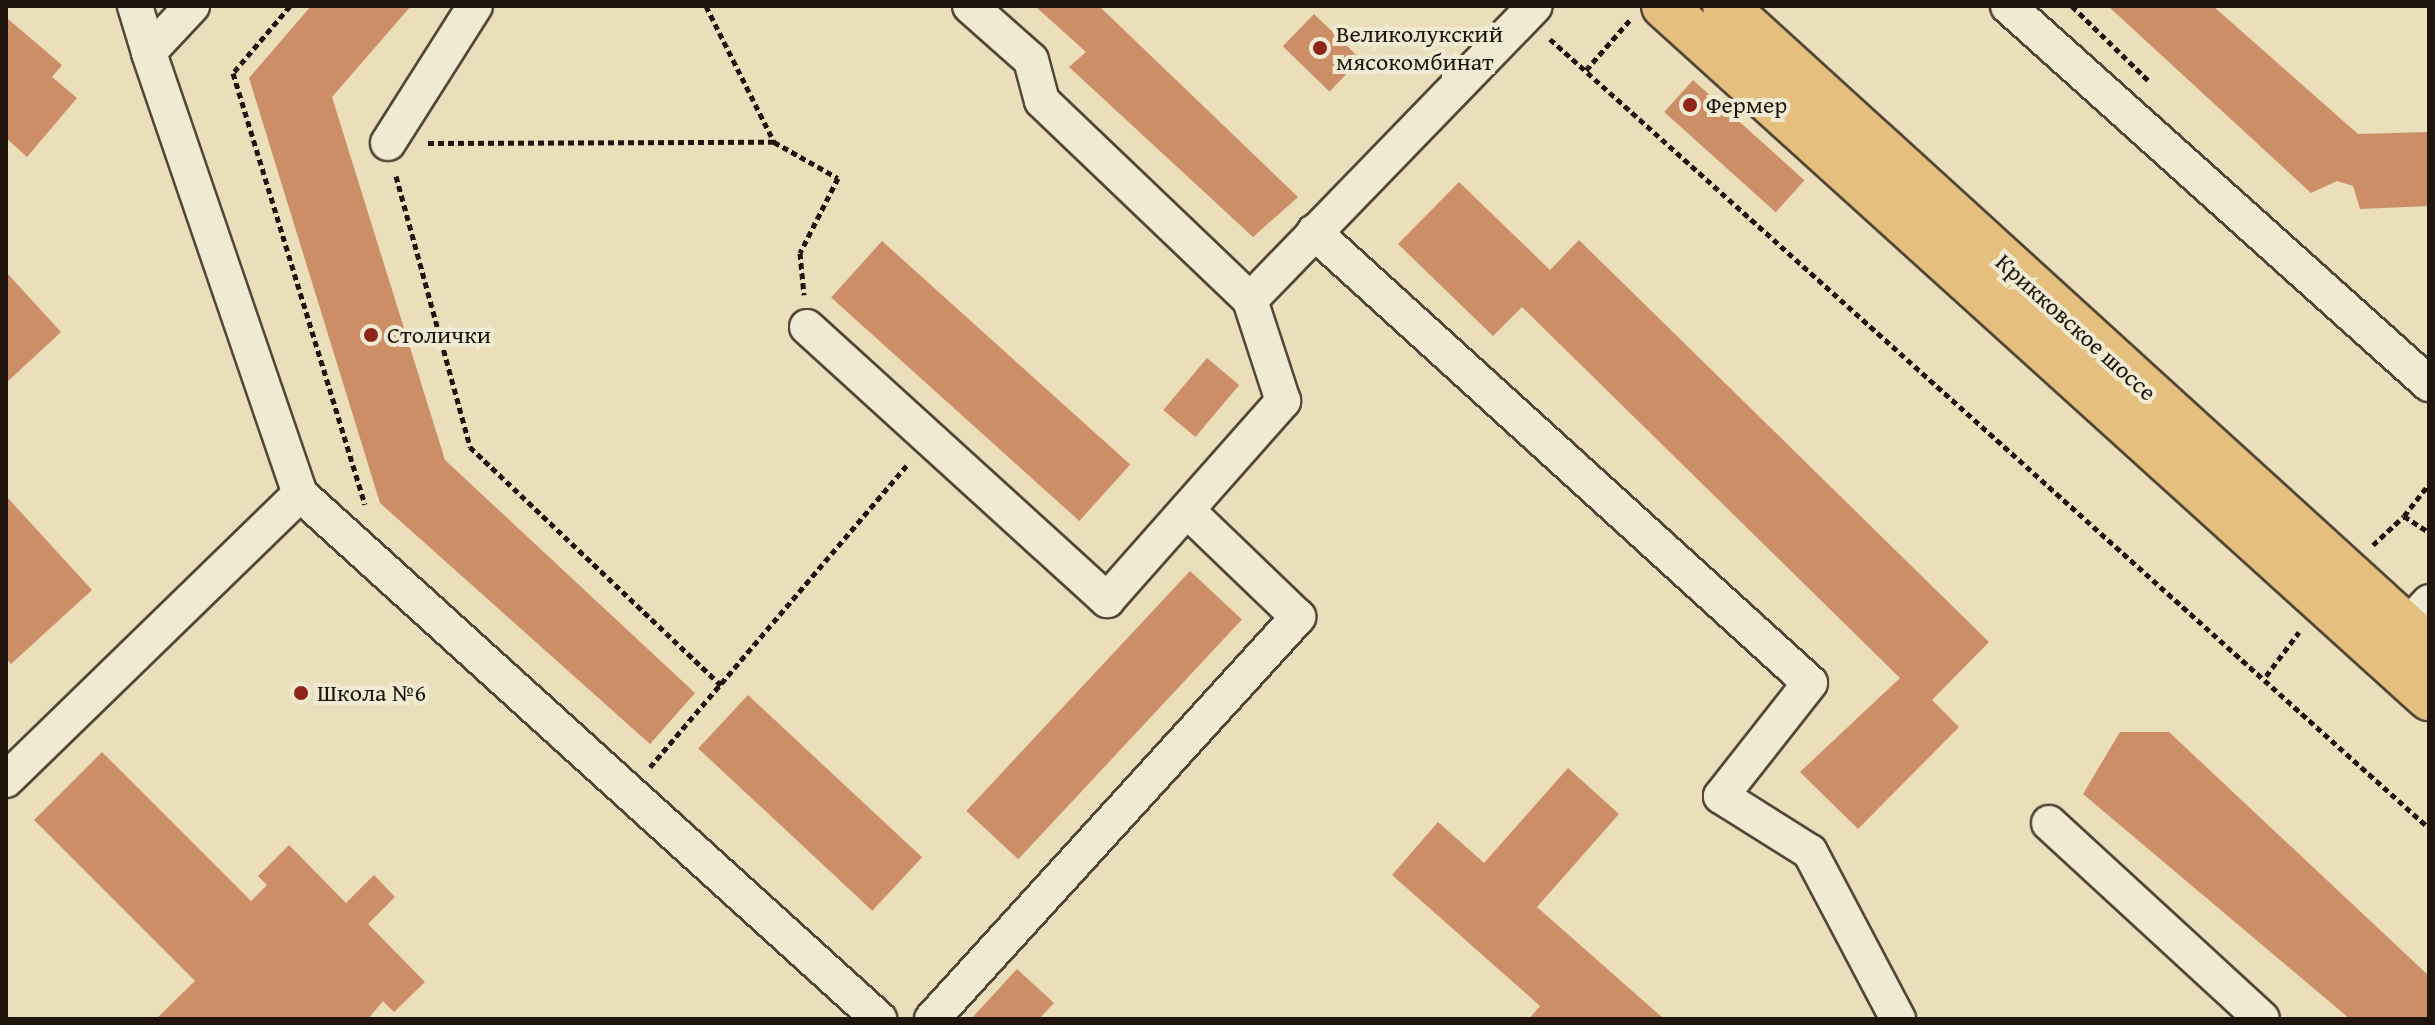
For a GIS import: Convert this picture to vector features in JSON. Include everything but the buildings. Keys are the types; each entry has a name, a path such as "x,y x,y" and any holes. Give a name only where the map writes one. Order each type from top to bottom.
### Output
{"main road":[{"path":"1664,6 2429,698"},
{"name":"Крикковское шоссе","path":"1725,6 2422,625"}],"street":[{"path":"135,6 300,494 631,789 879,1019"},
{"path":"149,52 192,6"},
{"path":"388,143 475,6"},
{"path":"807,327 1107,600 1283,401 1250,300 1042,101 1031,60 970,6"},
{"path":"2008,6 2429,384"},
{"path":"1250,300 1531,12"},
{"path":"1314,232 1810,683 1721,796 1810,852 1898,1019"},
{"path":"13,759 300,494"},
{"path":"932,1019 1298,617 1187,510"},
{"path":"2049,823 2262,1019"}],"path":[{"path":"290,6 233,73 371,519"},
{"path":"706,6 774,142"},
{"path":"1586,70 1642,6"},
{"path":"1531,12 1586,70 2429,828"},
{"path":"721,685 470,447 388,143 774,142 838,178 800,253 807,327"},
{"path":"631,789 930,438"},
{"path":"2404,516 2429,484"},
{"path":"642,753 653,763"}],"place":[{"name":"Великолукский мясокомбинат","path":"1320,48"},
{"name":"Фермер","path":"1690,105"},
{"name":"Столички","path":"371,335"},
{"name":"Школа №6","path":"301,693"}]}
